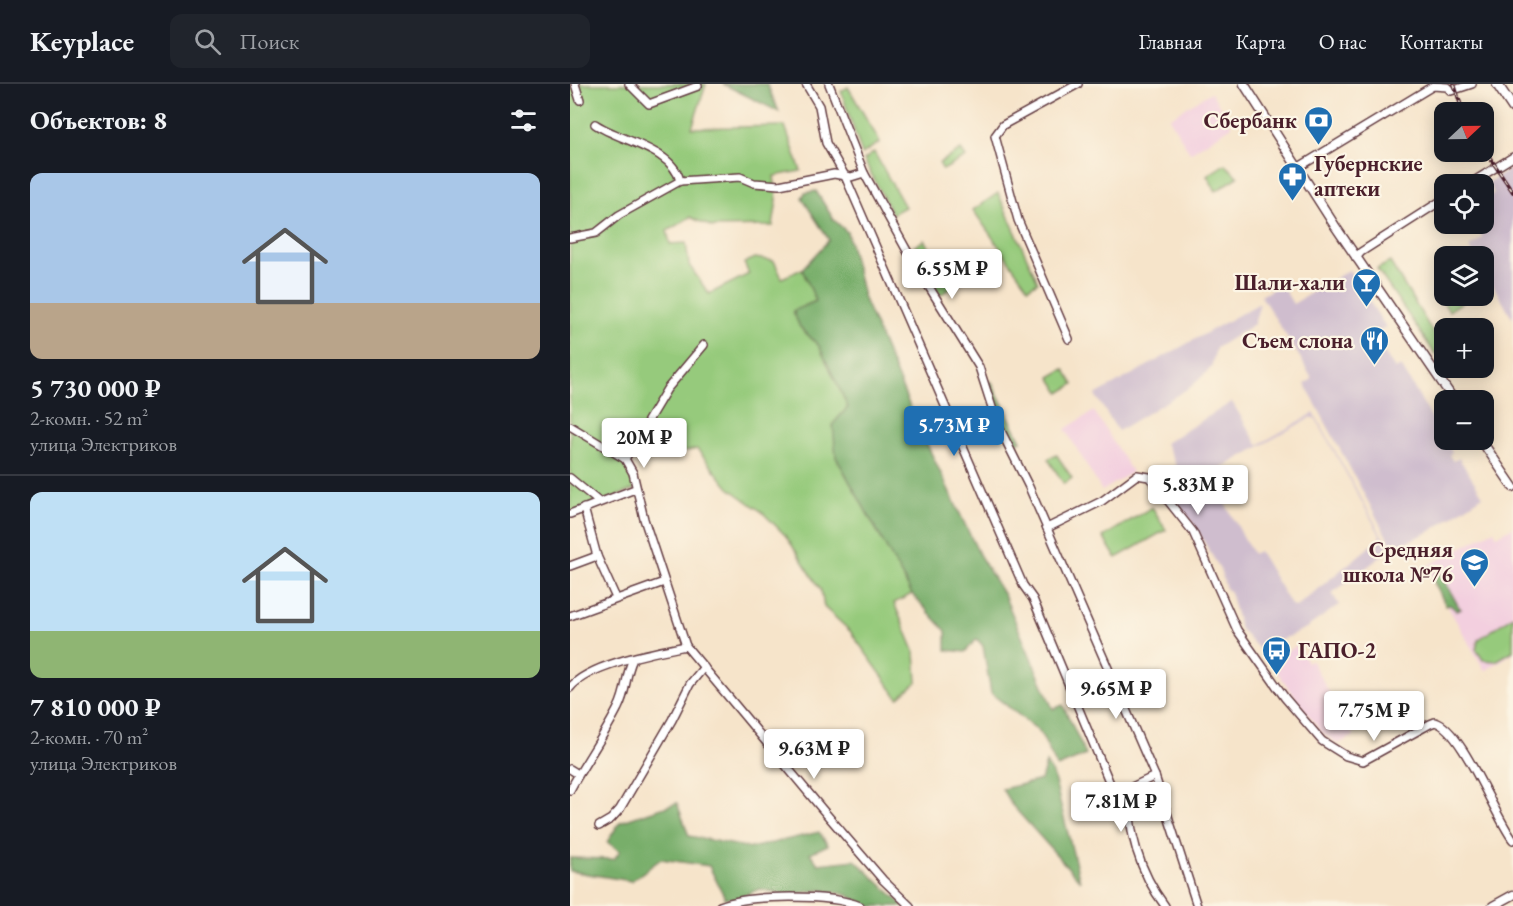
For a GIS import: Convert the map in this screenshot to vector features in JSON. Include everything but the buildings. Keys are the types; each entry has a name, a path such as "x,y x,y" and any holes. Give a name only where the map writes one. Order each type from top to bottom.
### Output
{"highway":[{"path":"1497,84 1513,108"}],"main road":[{"path":"1244,84 1294,171 1447,390"},
{"path":"1488,450 1513,487"},
{"path":"1493,906 1513,895"}],"street":[{"path":"575,84 580,100"},
{"path":"630,84 649,104 658,103 698,86"},
{"path":"806,84 819,106 826,143 845,176 1023,585 1033,599 1116,798 1128,811"},
{"path":"829,84 864,173 911,258 976,362 997,423 1047,528 1155,776 1197,906"},
{"path":"1069,339 1018,220 995,136 1003,126 1078,84"},
{"path":"1294,171 1433,86 1447,87 1451,91 1472,84"},
{"path":"595,124 610,134 654,153 675,166 680,182"},
{"path":"1485,174 1513,157"},
{"path":"570,238 596,233 619,215 680,182 740,177 754,183 779,185 834,174 845,176 864,173"},
{"path":"1356,258 1361,252 1434,205"},
{"path":"625,459 667,389 704,345"},
{"path":"570,426 625,459 633,473 635,489 686,646 876,871 910,906"},
{"path":"1047,528 1102,501 1139,474 1149,477 1194,532 1237,630 1314,734 1337,751 1363,761 1434,722 1445,726 1460,746 1513,840"},
{"path":"570,478 599,502"},
{"path":"570,514 635,489"},
{"path":"584,508 597,556 616,598"},
{"path":"570,566 597,556"},
{"path":"570,616 664,582"},
{"path":"570,688 575,681 633,659 686,646"},
{"path":"570,790 618,708 627,687 626,672 633,659"},
{"path":"599,826 611,819 620,809 672,720 690,684 704,668"},
{"path":"570,769 578,774"},
{"path":"1155,776 1130,788 1128,811 1146,879 1165,906"},
{"path":"720,906 743,901 824,896 845,899 860,906"}],"shaded area":[{"path":"1211,92 1232,126 1190,153 1169,118"},
{"path":"1513,167 1513,319 1494,287 1494,246 1471,246 1483,238 1480,234 1494,234 1494,179"},
{"path":"1349,270 1386,327 1373,335 1395,369 1401,366 1434,422 1434,450 1451,450 1449,455 1453,461 1459,458 1483,496 1429,532 1393,548 1305,384 1312,379 1261,296 1281,284 1293,304"},
{"path":"1260,303 1254,324 1216,348 1211,368 1192,386 1118,431 1095,395"},
{"path":"1232,402 1258,445 1314,413 1390,550 1332,593 1339,605 1306,628 1260,650 1240,629 1230,592 1226,589 1220,569 1196,528 1178,504 1180,503 1173,492 1168,494 1156,477 1176,465 1165,443","holes":["1311,417 1316,419 1380,535 1379,539 1296,607 1291,605 1259,551 1253,554 1211,478 1213,473"]},
{"path":"1094,411 1132,472 1102,491 1065,429"},
{"name":"Средняя школа №76","path":"1513,527 1513,653 1485,671 1425,567 1494,530 1497,536"},
{"path":"1298,645 1307,662 1311,660 1354,736 1338,744 1321,732 1269,661"}],"green space":[{"path":"570,84 706,84 692,128 785,126 801,171 774,176 777,200 773,226 712,227 690,217 667,231 670,244 686,243 689,265 709,294 749,274 744,263 755,258 774,261 782,278 802,269 816,301 793,311 800,327 819,345 848,407 836,457 912,594 894,603 915,653 917,682 898,698 850,631 824,607 821,590 786,536 762,512 729,488 697,449 664,456 648,424 625,459 635,489 570,514"},
{"path":"723,84 767,84 779,112"},
{"path":"848,87 880,142 862,154 841,91"},
{"path":"961,150 966,157 943,170 939,163"},
{"path":"874,152 905,207 892,214 864,160"},
{"path":"1225,164 1238,177 1216,191 1207,176"},
{"path":"816,191 834,220 847,232 864,299 917,423 980,556 1004,595 1053,709 1063,705 1086,755 1057,767 1040,732 991,693 983,646 977,639 965,652 946,650 946,631 912,594 836,457 833,424 848,407 819,346 800,327 793,311 816,301 802,269 829,240 802,198 805,193"},
{"path":"998,193 1038,282 1028,288 973,210"},
{"path":"924,240 954,286 940,295 911,249"},
{"path":"1390,262 1434,334 1434,353 1377,269"},
{"path":"1446,306 1456,306 1449,311"},
{"path":"1064,369 1074,384 1060,393 1050,377"},
{"path":"991,381 1021,441 1013,445 999,420 988,383"},
{"path":"1056,454 1072,478 1064,484 1048,459"},
{"path":"1152,507 1166,530 1116,558 1103,537"},
{"path":"1439,571 1461,609 1457,611 1450,605 1446,606 1433,580 1436,572"},
{"path":"1513,616 1513,651 1496,661 1483,660 1476,649 1478,640"},
{"path":"1046,763 1053,774 1080,881 1011,804 1002,789 1041,780"},
{"path":"677,803 689,836 751,848 819,832 828,845 810,853 818,864 855,860 904,906 869,906 845,894 820,890 786,895 760,889 735,899 725,898 709,866 661,859 631,881 570,871 570,858 614,859 620,851 607,842 620,822"}],"railway":[{"path":"1454,84 1460,102"},
{"path":"1493,162 1513,192"}],"place":[{"name":"Сбербанк","path":"1318,146"},
{"name":"Губернские аптеки","path":"1293,202"},
{"name":"Шали-хали","path":"1366,308"},
{"name":"Съем слона","path":"1374,366"},
{"name":"Средняя школа №76","path":"1474,588"},
{"name":"ГАПО-2","path":"1277,676"}]}
